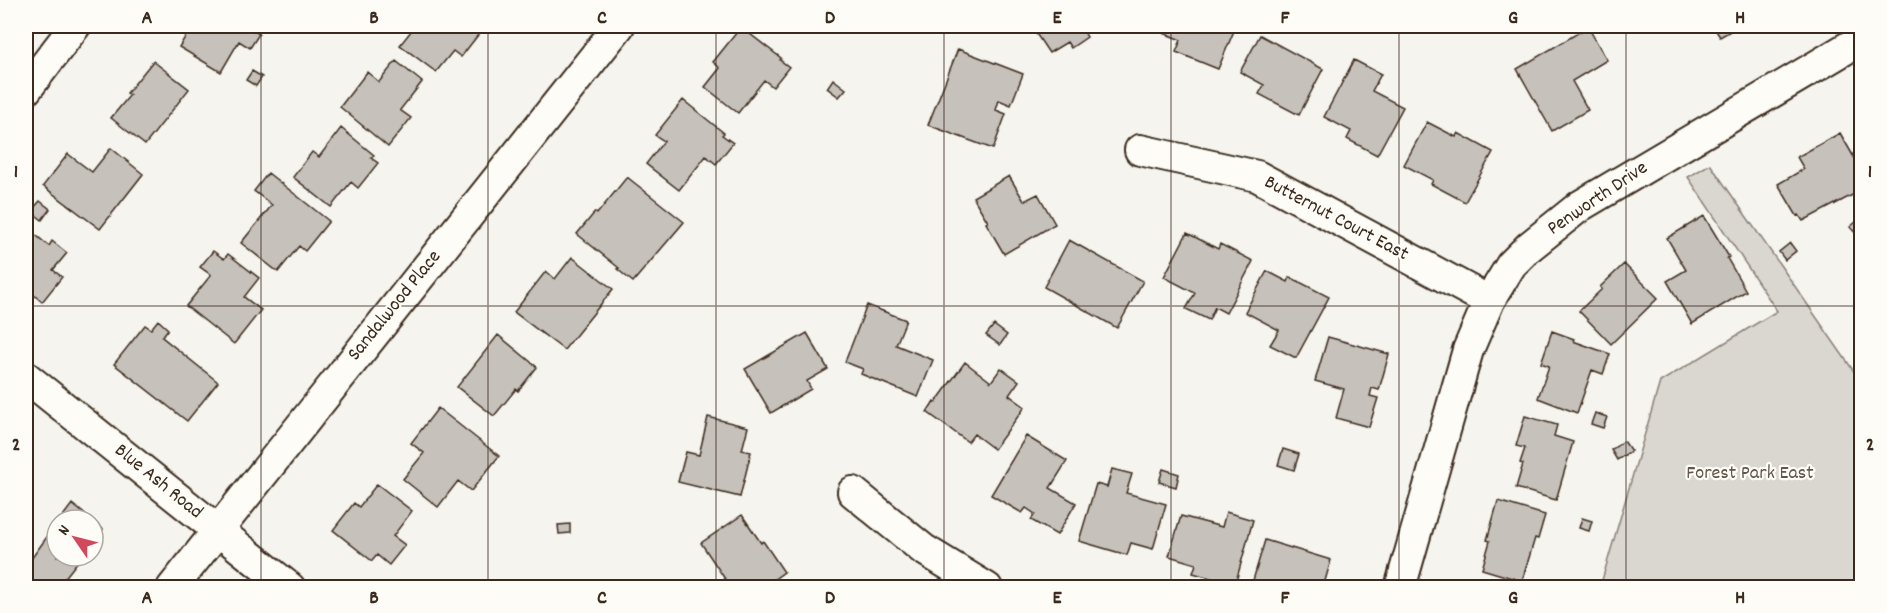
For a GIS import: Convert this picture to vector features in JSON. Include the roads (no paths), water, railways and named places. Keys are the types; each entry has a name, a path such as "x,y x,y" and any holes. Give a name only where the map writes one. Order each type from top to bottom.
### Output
{"street":[{"path":"26,90 75,26"},
{"name":"Sandalwood Place","path":"172,588 619,26"},
{"name":"Penworth Drive","path":"1400,588 1468,350 1489,301 1511,265 1529,247 1580,206 1862,39"},
{"name":"Butternut Court East","path":"1140,150 1257,176 1489,301"},
{"name":"Blue Ash Road","path":"26,377 290,588"},
{"path":"853,492 923,549 987,588"}],"park label":[{"name":"Forest Park East","path":"1750,474"}]}
